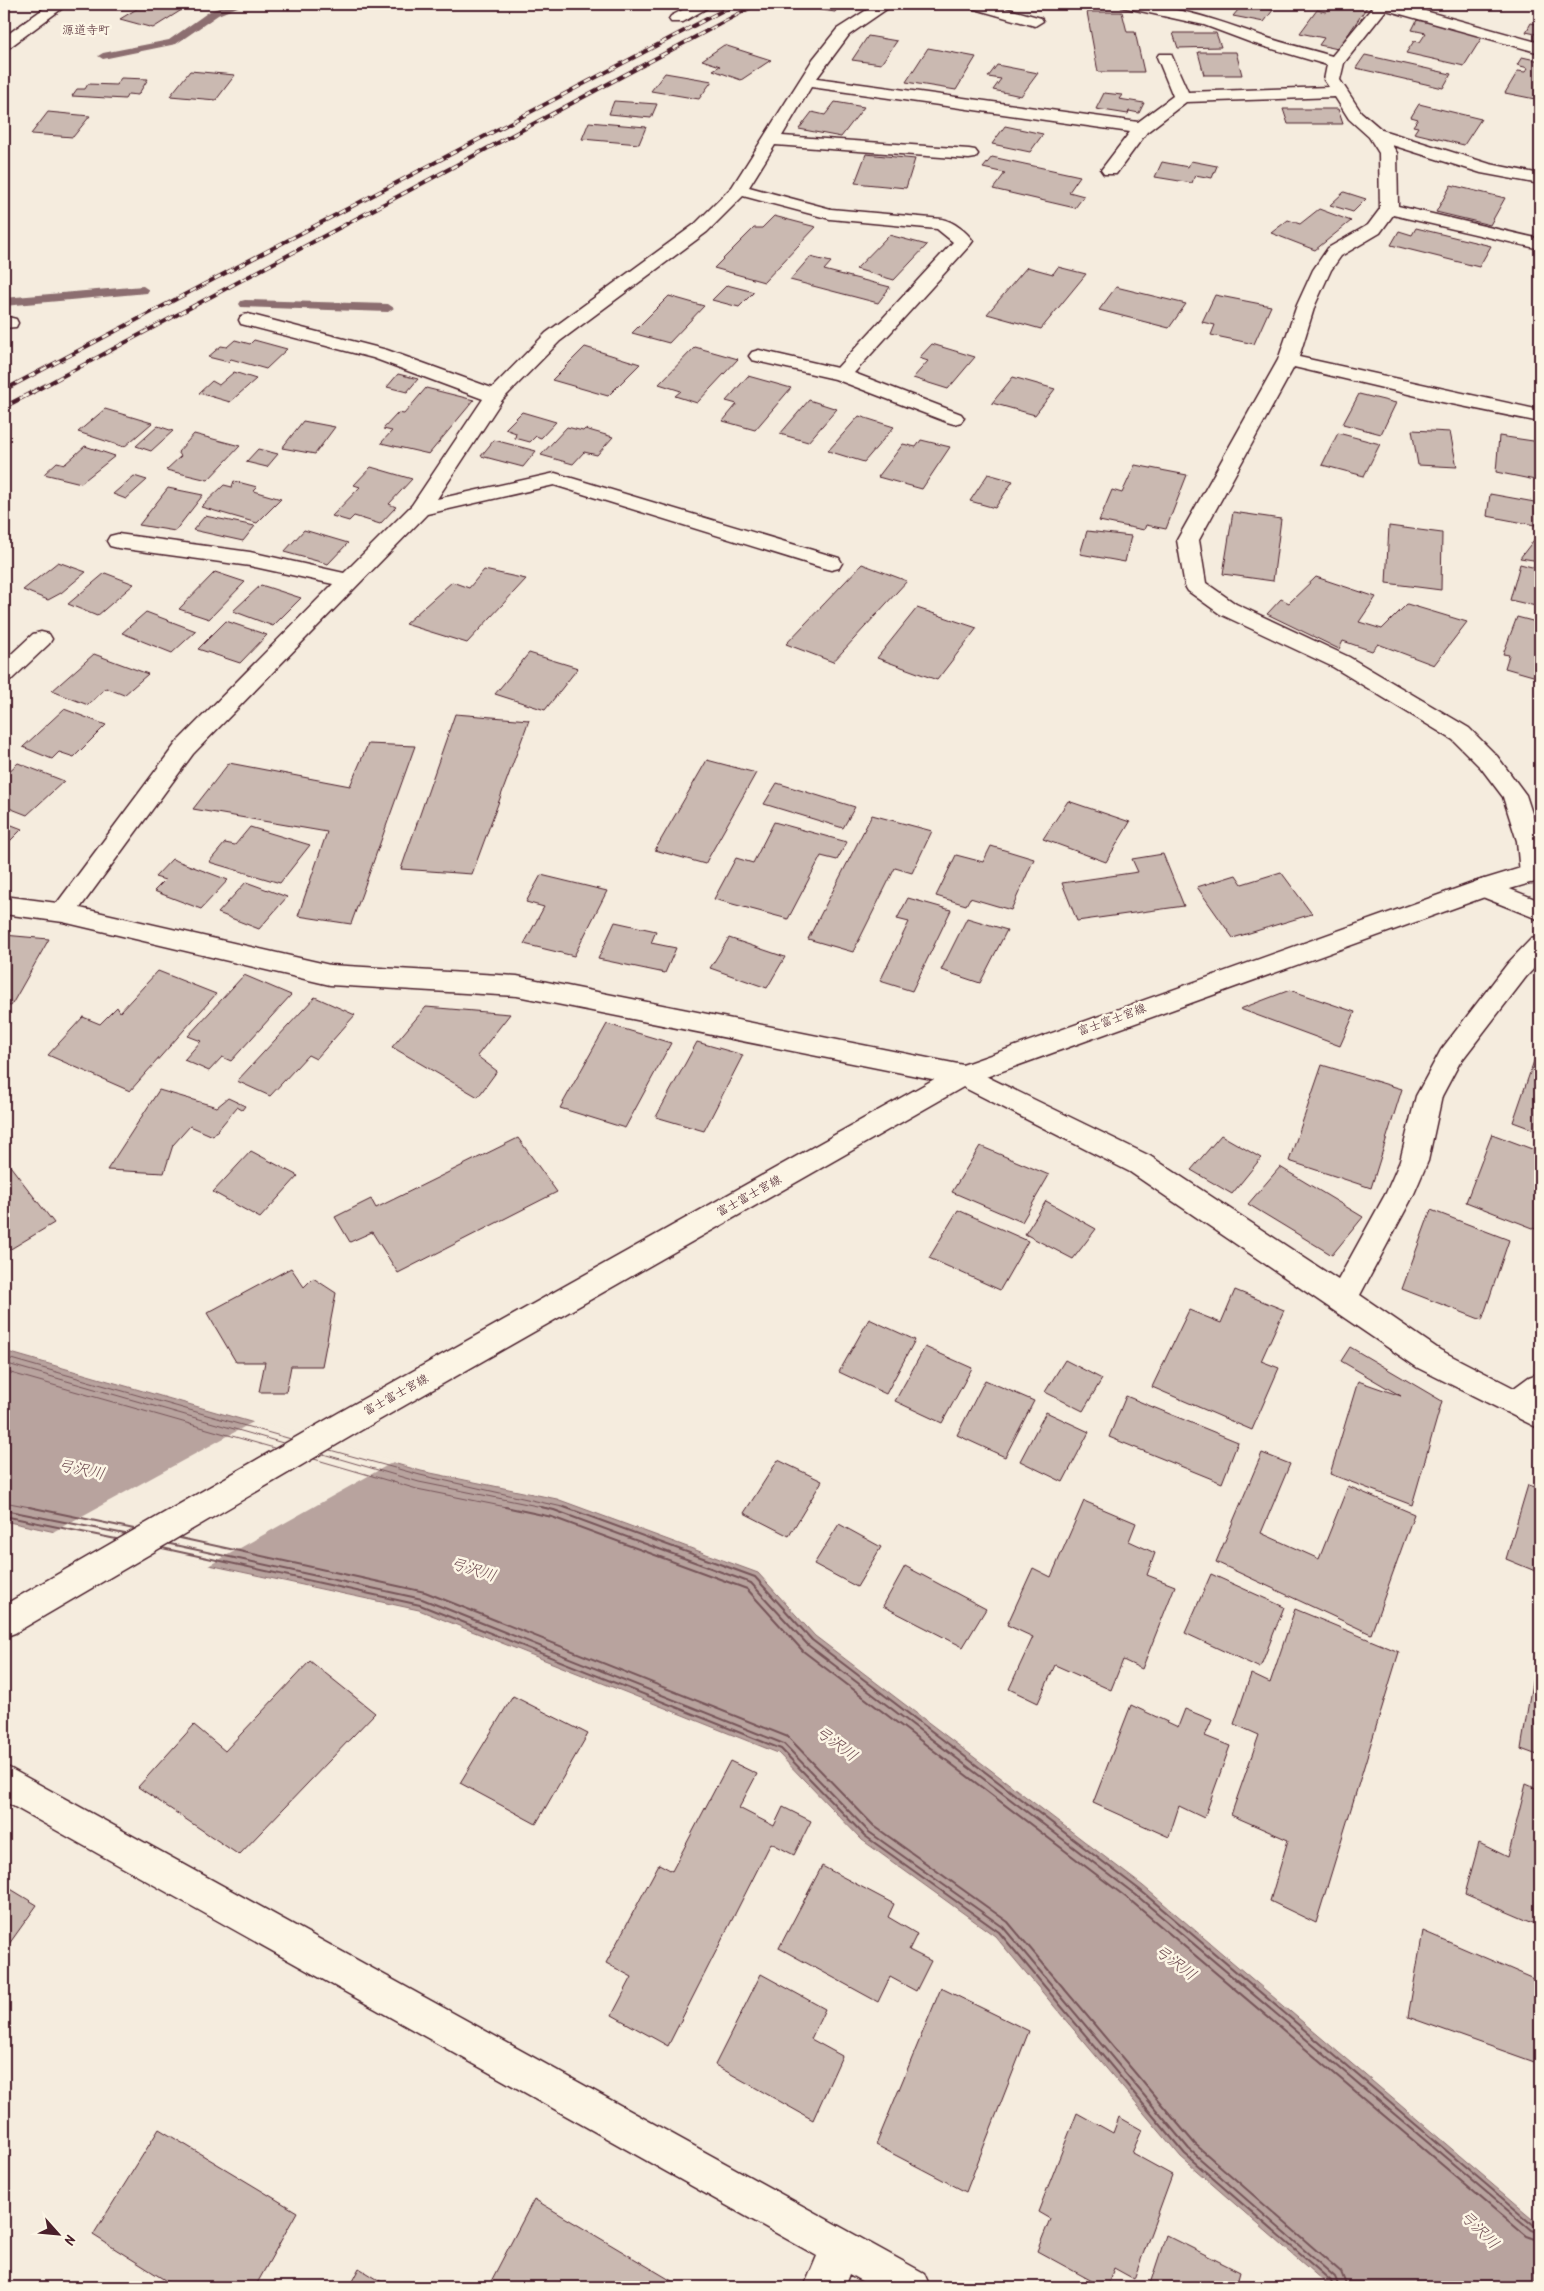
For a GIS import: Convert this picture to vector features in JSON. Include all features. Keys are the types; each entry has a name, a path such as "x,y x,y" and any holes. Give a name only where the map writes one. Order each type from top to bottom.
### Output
{"street":[{"path":"4,44 60,4"},
{"path":"677,20 706,4"},
{"path":"63,913 185,748 420,509 495,396 553,337 702,228 739,190 819,62 843,32 886,4"},
{"path":"974,4 1035,22"},
{"path":"1128,4 1201,19 1258,40 1336,62"},
{"path":"1201,19 1215,4"},
{"path":"1536,873 1529,840 1514,795 1489,762 1461,734 1341,662 1228,609 1196,586 1188,540 1288,360 1306,305 1322,270 1334,252 1374,229 1388,209 1388,153 1376,134 1355,115 1332,80 1336,62 1383,4 1540,48"},
{"path":"1165,57 1182,97"},
{"path":"808,82 1141,128"},
{"path":"1110,170 1141,128 1182,97 1341,92"},
{"path":"1376,134 1415,148 1487,169 1540,179"},
{"path":"772,140 969,154"},
{"path":"739,190 830,214 942,224 964,240 841,375"},
{"path":"1388,209 1540,244"},
{"path":"248,320 380,354 495,396"},
{"path":"759,356 841,375 954,418"},
{"path":"1288,360 1442,396 1540,416"},
{"path":"420,509 555,479 831,563"},
{"path":"118,541 250,559 349,581"},
{"path":"4,674 40,639"},
{"name":"富士富士宮線","path":"4,1622 349,1422 963,1075 1036,1047 1484,888 1536,873"},
{"path":"1484,888 1540,911"},
{"path":"4,905 63,913 330,975 517,986 963,1075 1140,1164 1343,1298 1429,1359 1533,1402"},
{"path":"1343,1298 1399,1196 1414,1161 1429,1096 1450,1057 1517,970 1540,946"},
{"path":"4,1782 910,2287"},
{"path":"824,2287 839,2249"}],"water":[{"name":"弓沢川","path":"4,1351 421,1471 557,1499 758,1573 815,1636 1143,1886 1540,2224 1540,2287 1330,2287 1181,2157 995,1936 862,1840 778,1753 419,1610 4,1521"}],"pier":[{"path":"255,1421 395,1461 208,1566 51,1533"}],"building":[{"path":"145,4 181,4 188,6 153,28 120,19"},
{"path":"800,4 841,4 835,12 795,6"},
{"path":"1243,4 1273,10 1264,22 1233,16"},
{"path":"1332,4 1367,7 1338,49 1319,45 1324,38 1300,33 1317,10 1326,12"},
{"path":"1087,12 1122,12 1127,32 1135,32 1144,72 1098,72"},
{"path":"1417,20 1484,34 1464,66 1406,53 1414,41 1420,42 1426,33 1412,30"},
{"path":"1531,23 1540,25 1540,35 1526,32"},
{"path":"1173,33 1216,33 1221,47 1178,48"},
{"path":"868,36 897,41 881,64 852,60"},
{"path":"724,45 771,60 741,80 713,70 720,66 702,60"},
{"path":"928,48 976,57 956,90 906,82"},
{"path":"1198,52 1236,52 1242,75 1204,75"},
{"path":"1365,55 1451,74 1443,88 1356,68"},
{"path":"1522,57 1540,61 1540,100 1505,93 1518,71 1525,72 1528,68 1517,65"},
{"path":"997,65 1038,73 1021,96 993,90 1001,79 988,77"},
{"path":"190,71 235,75 216,100 170,96"},
{"path":"665,73 712,81 699,99 651,91"},
{"path":"121,78 148,79 138,95 128,94 125,99 72,96 77,89 85,89 88,84 116,85"},
{"path":"1104,93 1122,95 1119,99 1144,103 1139,113 1129,111 1128,114 1096,109"},
{"path":"614,101 657,104 651,118 609,114"},
{"path":"835,102 864,107 841,137 799,129 812,112 825,115"},
{"path":"1419,104 1481,119 1464,145 1414,133 1418,127 1413,126 1418,119 1411,117"},
{"path":"1283,109 1338,109 1343,124 1288,124"},
{"path":"48,112 90,116 73,137 31,134"},
{"path":"589,122 646,127 639,144 582,139"},
{"path":"1005,126 1043,134 1030,152 992,144"},
{"path":"866,154 915,159 906,188 855,183"},
{"path":"992,157 1080,176 1069,192 1084,196 1075,208 993,189 1005,173 983,168"},
{"path":"1191,161 1217,166 1212,178 1195,175 1192,183 1155,177 1162,162 1188,167"},
{"path":"1451,185 1505,198 1490,225 1436,212"},
{"path":"1344,192 1366,199 1353,212 1330,205"},
{"path":"1319,209 1351,221 1315,250 1271,233 1288,220 1300,224"},
{"path":"774,216 816,227 764,282 714,268 754,228 762,228"},
{"path":"1416,228 1491,246 1479,267 1391,245 1399,231 1412,235"},
{"path":"889,235 927,245 894,280 856,269"},
{"path":"810,257 831,262 824,270 890,287 878,303 790,280"},
{"path":"1027,267 1053,274 1058,267 1086,274 1041,329 987,314"},
{"path":"727,285 754,292 739,307 712,300"},
{"path":"1116,287 1186,304 1169,328 1099,310"},
{"path":"1215,295 1271,306 1254,344 1211,335 1215,325 1202,322"},
{"path":"669,296 704,306 669,343 632,333"},
{"path":"235,340 250,344 254,340 287,349 266,369 231,359 228,362 208,357 221,346 227,347"},
{"path":"932,344 975,357 948,389 913,378 928,361 919,358"},
{"path":"585,347 640,364 608,396 552,380"},
{"path":"695,347 738,359 697,403 675,396 681,391 659,384"},
{"path":"234,372 256,379 230,402 199,393 212,381 219,385"},
{"path":"398,374 418,379 407,392 387,387"},
{"path":"748,376 791,388 755,430 723,421 737,404 726,401"},
{"path":"1013,377 1055,389 1035,415 992,403"},
{"path":"426,388 474,400 429,454 381,443 392,431 383,429 398,413 404,414"},
{"path":"1359,394 1396,403 1381,434 1343,424"},
{"path":"809,400 837,409 808,442 780,434"},
{"path":"105,409 152,423 124,447 78,432"},
{"path":"522,412 556,422 541,438 536,436 530,442 515,438 516,433 505,429"},
{"path":"859,416 894,427 864,462 828,451"},
{"path":"303,421 335,427 315,454 282,448"},
{"path":"158,426 173,431 151,451 136,446"},
{"path":"567,427 583,431 585,429 613,437 597,455 584,452 573,464 541,455"},
{"path":"1412,430 1450,432 1457,467 1418,465"},
{"path":"1338,433 1380,444 1364,476 1322,465"},
{"path":"194,434 240,446 208,480 166,470 181,456 178,452"},
{"path":"1499,436 1540,442 1540,481 1496,472"},
{"path":"494,440 536,451 523,467 481,456"},
{"path":"921,440 950,447 922,489 878,477 903,444 916,447"},
{"path":"85,446 115,456 81,483 44,474 57,462 65,464"},
{"path":"258,449 278,454 267,467 246,462"},
{"path":"1135,465 1187,475 1166,529 1146,525 1144,530 1099,521 1112,490 1122,493"},
{"path":"371,467 412,479 389,504 396,507 380,524 354,516 349,521 332,516 360,487 354,485"},
{"path":"988,474 1013,481 995,508 970,501"},
{"path":"134,476 147,480 126,499 113,494"},
{"path":"234,481 257,487 253,491 281,499 257,523 201,507 224,485 232,487"},
{"path":"168,488 203,495 175,531 139,525"},
{"path":"1490,494 1540,503 1540,526 1487,516"},
{"path":"1233,512 1281,519 1273,581 1223,574"},
{"path":"205,516 255,526 243,541 193,530"},
{"path":"1389,526 1442,533 1441,590 1386,583"},
{"path":"304,530 348,543 328,564 284,552"},
{"path":"1087,531 1131,536 1125,562 1080,554"},
{"path":"1540,532 1540,561 1520,558"},
{"path":"58,562 86,572 61,593 48,600 23,590"},
{"path":"862,564 907,581 833,662 786,644"},
{"path":"1520,564 1540,569 1540,607 1510,600"},
{"path":"484,570 526,579 467,643 405,624 452,582 469,588"},
{"path":"215,572 245,582 209,619 179,609"},
{"path":"105,573 134,584 97,616 68,604"},
{"path":"1316,577 1376,597 1359,622 1382,629 1407,604 1467,622 1434,665 1378,644 1372,651 1343,641 1339,649 1267,614 1281,599 1289,603"},
{"path":"261,585 301,598 273,626 233,611"},
{"path":"917,608 977,628 937,680 877,658"},
{"path":"146,612 196,631 172,653 122,633"},
{"path":"1517,617 1540,623 1540,678 1505,668 1509,655 1503,654"},
{"path":"226,621 267,635 240,663 198,649"},
{"path":"529,653 578,668 545,710 495,694"},
{"path":"94,654 148,674 124,695 106,688 88,705 52,691"},
{"path":"64,709 106,725 74,757 59,752 52,759 23,747"},
{"path":"455,714 529,720 472,874 401,869"},
{"path":"368,744 415,746 351,924 298,916 327,832 193,809 229,763 350,786"},
{"path":"707,760 756,773 705,864 655,850"},
{"path":"18,763 64,781 27,815 4,806 4,776"},
{"path":"777,783 855,807 843,828 764,804"},
{"path":"1068,801 1130,822 1106,862 1043,839"},
{"path":"872,815 932,831 912,873 895,868 853,952 808,939"},
{"path":"4,822 22,829 4,847"},
{"path":"774,822 847,842 837,860 821,856 788,919 714,899 736,858 753,863"},
{"path":"250,827 310,845 280,883 209,862 225,843 235,845"},
{"path":"991,846 1034,859 1011,910 970,898 966,905 936,896 956,855 983,862"},
{"path":"1163,854 1184,906 1077,921 1062,883 1138,872 1132,859"},
{"path":"172,859 228,880 201,909 154,891 165,880 155,877"},
{"path":"1281,872 1312,914 1233,938 1197,887 1236,875 1242,884"},
{"path":"541,875 607,891 574,956 524,944 544,907 526,902"},
{"path":"246,882 287,897 259,929 218,913"},
{"path":"908,898 951,910 912,991 880,981 909,922 897,919"},
{"path":"967,918 1007,930 980,983 941,970"},
{"path":"615,922 656,931 651,943 676,948 665,973 598,959"},
{"path":"4,935 49,939 11,1006 4,1005"},
{"path":"729,938 785,957 767,988 710,968"},
{"path":"158,971 216,994 130,1091 48,1055 83,1017 100,1024 117,1007 120,1012"},
{"path":"244,975 291,995 231,1061 222,1057 209,1071 184,1060 201,1041 188,1036"},
{"path":"1290,990 1355,1012 1340,1046 1240,1009"},
{"path":"315,997 355,1015 316,1059 308,1055 270,1096 237,1081"},
{"path":"426,1007 510,1014 477,1056 497,1071 478,1097 392,1047"},
{"path":"607,1024 671,1043 625,1128 560,1108"},
{"path":"697,1042 743,1055 704,1131 656,1117"},
{"path":"1535,1058 1540,1060 1540,1132 1513,1122"},
{"path":"1322,1065 1402,1089 1371,1188 1289,1161"},
{"path":"159,1090 217,1107 228,1098 245,1106 242,1110 237,1107 213,1136 190,1126 173,1145 164,1173 107,1170"},
{"path":"1492,1134 1540,1152 1540,1223 1538,1230 1466,1202"},
{"path":"1221,1135 1261,1158 1232,1194 1191,1170"},
{"path":"518,1138 557,1192 398,1273 372,1232 350,1242 335,1217 371,1199 376,1208"},
{"path":"980,1146 1049,1175 1022,1222 952,1192"},
{"path":"251,1151 298,1176 260,1218 213,1192"},
{"path":"4,1158 54,1223 4,1253"},
{"path":"1280,1167 1363,1217 1332,1255 1248,1204"},
{"path":"1046,1201 1096,1229 1073,1259 1025,1234"},
{"path":"958,1210 1028,1241 1000,1290 929,1258"},
{"path":"1431,1210 1509,1240 1482,1320 1402,1289"},
{"path":"291,1268 304,1287 313,1278 336,1293 322,1366 291,1366 286,1392 259,1392 265,1362 236,1362 207,1313"},
{"path":"1235,1290 1284,1310 1261,1361 1279,1368 1252,1430 1152,1387 1189,1310 1221,1323"},
{"path":"869,1319 915,1340 886,1394 839,1372"},
{"path":"925,1347 972,1368 942,1423 895,1401"},
{"path":"1350,1347 1442,1401 1412,1505 1330,1474 1358,1381 1401,1396 1341,1361"},
{"path":"1065,1360 1102,1379 1083,1411 1045,1392"},
{"path":"985,1380 1034,1401 1005,1457 957,1435"},
{"path":"1126,1396 1238,1442 1222,1483 1109,1437"},
{"path":"1046,1412 1089,1432 1063,1482 1020,1461"},
{"path":"1262,1453 1290,1464 1261,1533 1319,1559 1348,1486 1414,1514 1371,1634 1216,1562"},
{"path":"778,1460 822,1481 789,1536 744,1513"},
{"path":"1528,1485 1540,1489 1540,1573 1506,1559"},
{"path":"1084,1501 1136,1523 1129,1541 1155,1553 1147,1575 1175,1586 1142,1669 1123,1660 1111,1690 1055,1665 1038,1703 1009,1689 1033,1637 1007,1625 1033,1568 1051,1577"},
{"path":"839,1524 881,1547 857,1587 814,1564"},
{"path":"905,1566 986,1609 963,1647 883,1606"},
{"path":"1211,1574 1284,1607 1260,1668 1185,1633"},
{"path":"1295,1609 1399,1652 1316,1923 1270,1901 1288,1840 1231,1815 1259,1735 1234,1724 1251,1674 1270,1683"},
{"path":"1540,1634 1540,1756 1521,1749"},
{"path":"310,1661 375,1713 239,1855 138,1787 194,1725 225,1751"},
{"path":"513,1696 588,1734 536,1824 460,1783"},
{"path":"1131,1705 1178,1727 1185,1709 1212,1720 1205,1736 1230,1746 1204,1818 1179,1806 1169,1837 1093,1803"},
{"path":"730,1761 757,1774 739,1808 774,1826 783,1807 811,1821 794,1855 771,1843 668,2046 612,2015 632,1977 606,1963 659,1864 672,1871"},
{"path":"1526,1784 1540,1790 1540,1926 1465,1894 1479,1843 1508,1857"},
{"path":"822,1866 894,1904 888,1917 917,1934 909,1950 931,1961 916,1991 890,1977 878,2002 779,1948"},
{"path":"4,1885 37,1905 4,1951"},
{"path":"1423,1931 1539,1981 1540,1970 1540,2064 1408,2017"},
{"path":"761,1974 825,2009 811,2039 842,2056 813,2120 715,2065"},
{"path":"941,1988 1029,2031 966,2192 876,2145"},
{"path":"1077,2113 1113,2133 1119,2117 1142,2130 1132,2153 1172,2175 1134,2279 1114,2268 1107,2287 1103,2287 1037,2251 1050,2219 1038,2212"},
{"path":"159,2129 297,2212 255,2287 176,2287 93,2235"},
{"path":"534,2199 682,2287 488,2287"},
{"path":"1166,2235 1240,2272 1236,2287 1149,2287"},
{"path":"359,2268 390,2287 349,2287"}],"waterway":[{"path":"103,56 172,42 214,13 240,4"},
{"path":"4,302 143,290"},
{"path":"245,304 388,308"}],"railway":[{"path":"4,390 735,4"},
{"path":"31,393 757,4"},
{"path":"4,407 33,392"}],"district":[{"name":"源道寺町","path":"86,30"}]}
